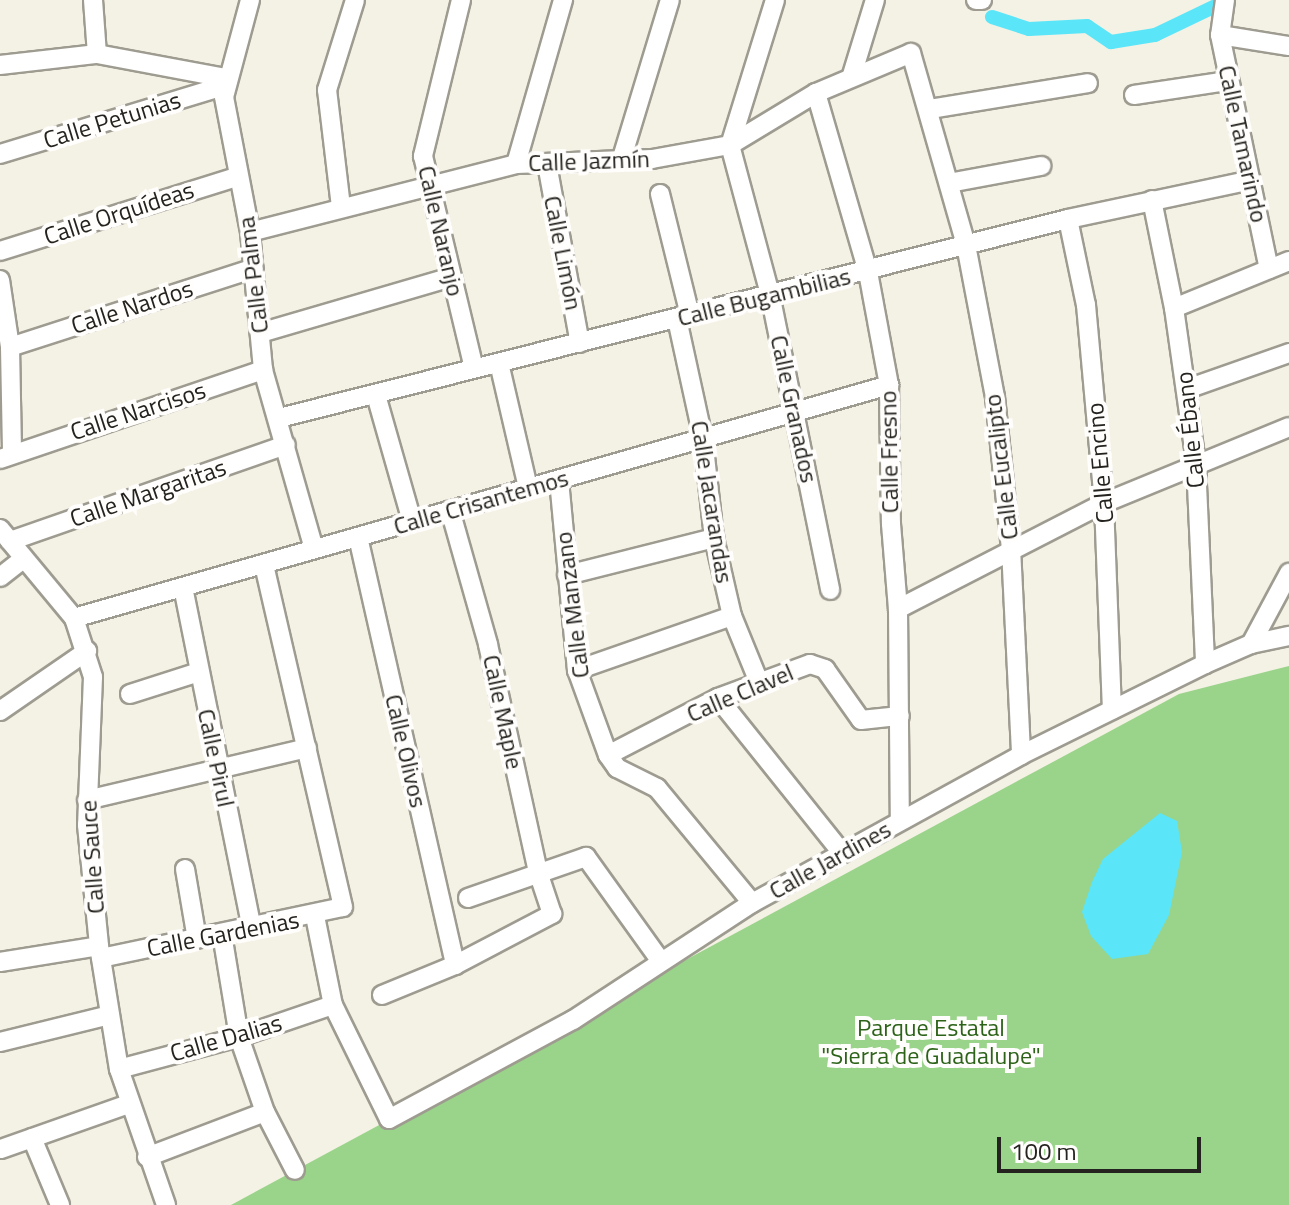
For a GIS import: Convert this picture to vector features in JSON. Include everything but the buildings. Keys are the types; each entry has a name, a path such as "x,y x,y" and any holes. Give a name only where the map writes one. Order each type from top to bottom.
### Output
{"street":[{"path":"93,0 97,54"},
{"name":"Calle Palma","path":"250,0 225,82 250,232 263,370 314,549"},
{"path":"341,207 327,90 355,0"},
{"name":"Calle Naranjo","path":"461,0 428,125 426,184 474,368"},
{"path":"516,164 563,0"},
{"path":"621,161 670,0"},
{"path":"730,145 775,0"},
{"path":"852,75 875,0"},
{"path":"1221,18 1289,46"},
{"name":"Calle Tamarindo","path":"1221,18 1228,81 1269,269"},
{"name":"Calle Jazmín","path":"250,232 426,184 516,164 621,161 730,145 816,93 852,75 911,53"},
{"name":"Calle Eucalipto","path":"911,53 930,109 966,245 995,397 1011,548 1021,755"},
{"path":"0,65 97,54 225,82"},
{"path":"1134,95 1228,81"},
{"name":"Calle Petunias","path":"0,154 225,82"},
{"path":"930,109 1088,83"},
{"name":"Calle Fresno","path":"816,93 868,272 889,385 891,524 898,609 900,821"},
{"name":"Calle Granados","path":"730,145 770,294 830,590"},
{"name":"Calle Limón","path":"547,164 580,343"},
{"path":"949,183 1041,166"},
{"name":"Calle Orquídeas","path":"0,251 239,176"},
{"name":"Calle Bugambilias","path":"279,418 868,272 1068,219 1251,180"},
{"name":"Calle Jacarandas","path":"660,194 703,438 714,538 732,616 759,682"},
{"name":"Calle Ébano","path":"1152,200 1174,308 1196,463 1205,664"},
{"name":"Calle Encino","path":"1068,219 1086,305 1104,503 1112,710"},
{"path":"1174,308 1289,261"},
{"name":"Calle Nardos","path":"10,347 254,268"},
{"path":"260,333 451,277"},
{"path":"0,280 10,347 6,456"},
{"path":"1187,389 1289,353"},
{"path":"499,363 528,488"},
{"name":"Calle Narcisos","path":"6,456 263,370"},
{"name":"Calle Crisantemos","path":"74,618 889,385"},
{"path":"376,395 412,521"},
{"path":"898,609 1011,548 1104,503 1289,427"},
{"name":"Calle Margaritas","path":"5,535 286,445"},
{"name":"Calle Manzano","path":"559,480 577,670 608,755"},
{"name":"Calle Maple","path":"450,510 488,644 538,872 552,914 455,965"},
{"name":"Calle Sauce","path":"5,535 74,618 87,651 93,677 87,800 100,952 119,1069 166,1205"},
{"name":"Calle Olivos","path":"358,537 455,965"},
{"path":"567,575 714,538"},
{"path":"0,577 23,559"},
{"path":"87,800 307,748 264,564"},
{"path":"1251,644 1289,573"},
{"name":"Calle Pirul","path":"183,587 252,928"},
{"path":"577,670 732,616"},
{"name":"Calle Jardines","path":"333,1005 389,1119 573,1020 660,960 752,903 1021,755 1205,664 1251,644 1289,636"},
{"path":"0,711 87,651"},
{"name":"Calle Clavel","path":"608,755 718,698 759,682 819,665 861,720 900,716"},
{"path":"130,694 199,672"},
{"path":"718,698 842,853"},
{"name":"Calle Gardenias","path":"0,962 197,939 315,916 343,907 307,748"},
{"path":"608,755 617,768 657,788 752,903"},
{"path":"468,898 586,857 660,960"},
{"path":"185,869 197,939"},
{"path":"315,916 333,1005"},
{"path":"222,934 239,1037 265,1112 295,1170"},
{"path":"382,995 455,965"},
{"name":"Calle Dalias","path":"119,1069 239,1037 333,1005"},
{"path":"0,1042 110,1015"},
{"path":"1,1149 129,1104"},
{"path":"147,1157 265,1112"},
{"path":"32,1138 60,1205"}],"green space":[{"name":"Parque Estatal \"Sierra de Guadalupe\"","path":"1289,666 1289,1205 231,1205 1179,694"}],"water":[{"path":"1160,813 1177,821 1182,852 1169,915 1148,954 1112,959 1091,936 1082,912 1103,859"}],"waterway":[{"path":"992,17 1029,29 1087,26 1111,42 1155,35 1228,0"}]}
